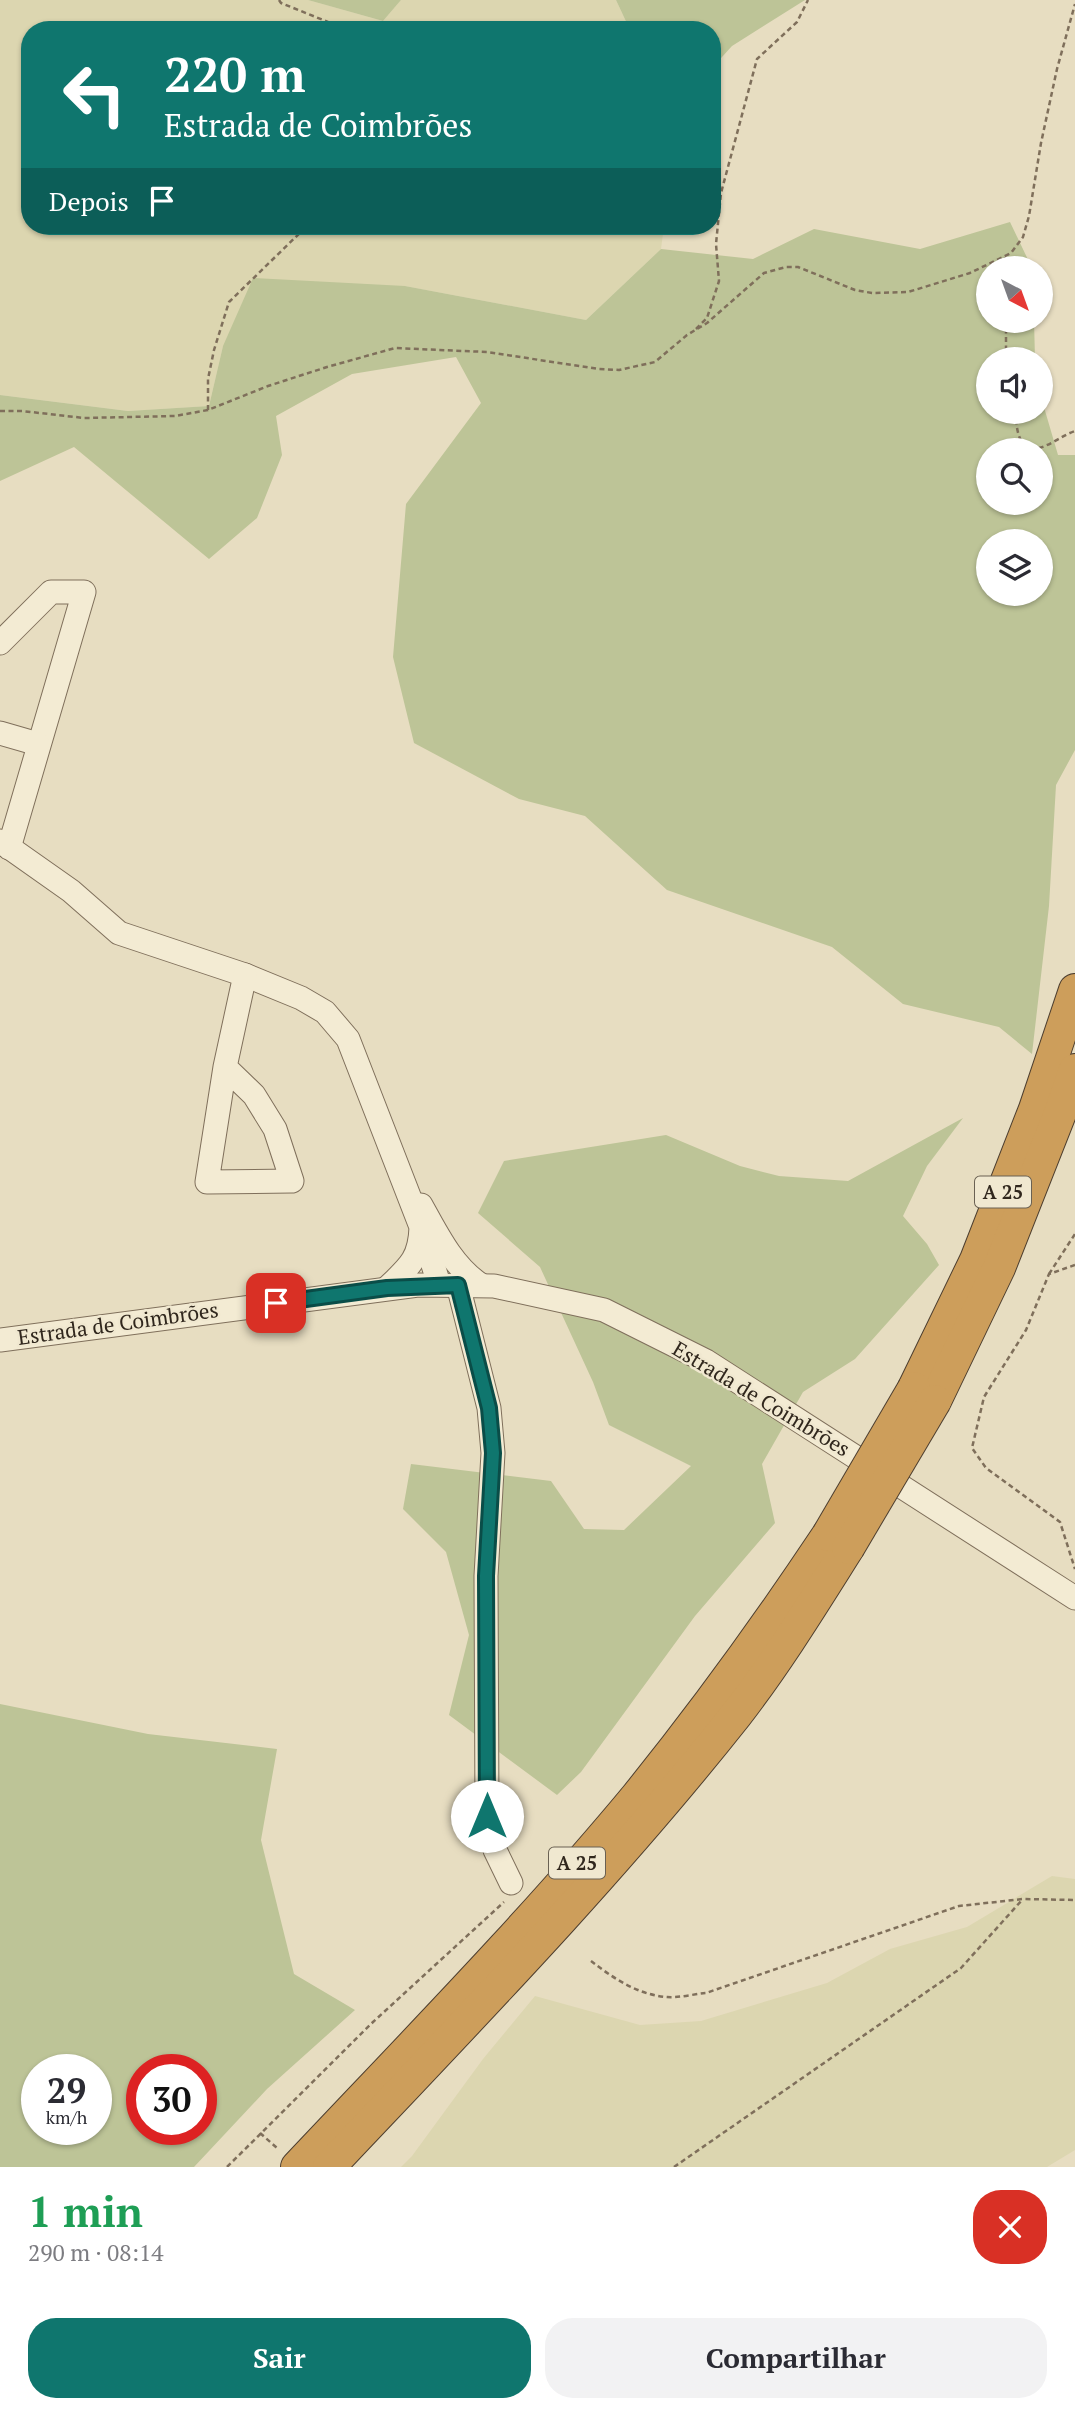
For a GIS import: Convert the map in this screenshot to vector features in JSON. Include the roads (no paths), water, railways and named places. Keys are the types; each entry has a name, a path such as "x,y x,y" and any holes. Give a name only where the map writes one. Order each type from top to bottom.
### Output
{"highway":[{"name":"A 25","path":"925,1394 1035,1108 1075,990"},
{"name":"A 25","path":"329,2167 518,1967 656,1812 744,1703 791,1638 838,1542 999,1268 1075,1070"},
{"name":"A 25","path":"287,2158 500,1952 635,1797 761,1635 838,1542"}],"street":[{"path":"0,643 51,592 84,592 38,744 4,844 71,891 119,933 246,975 301,998 325,1012 348,1039 421,1227 449,1284 489,1408 493,1453 486,1576 487,1816 495,1850 511,1883"},
{"path":"0,733 38,744"},
{"path":"225,1067 254,1095 275,1129 292,1181 207,1182 225,1067 246,975"},
{"path":"392,1151 442,1241 464,1272 481,1285"},
{"path":"387,1288 407,1269 421,1246 421,1227"},
{"name":"Estrada de Coimbrões","path":"0,1340 387,1288 449,1284 494,1286 604,1310 706,1361 1075,1598"}]}
